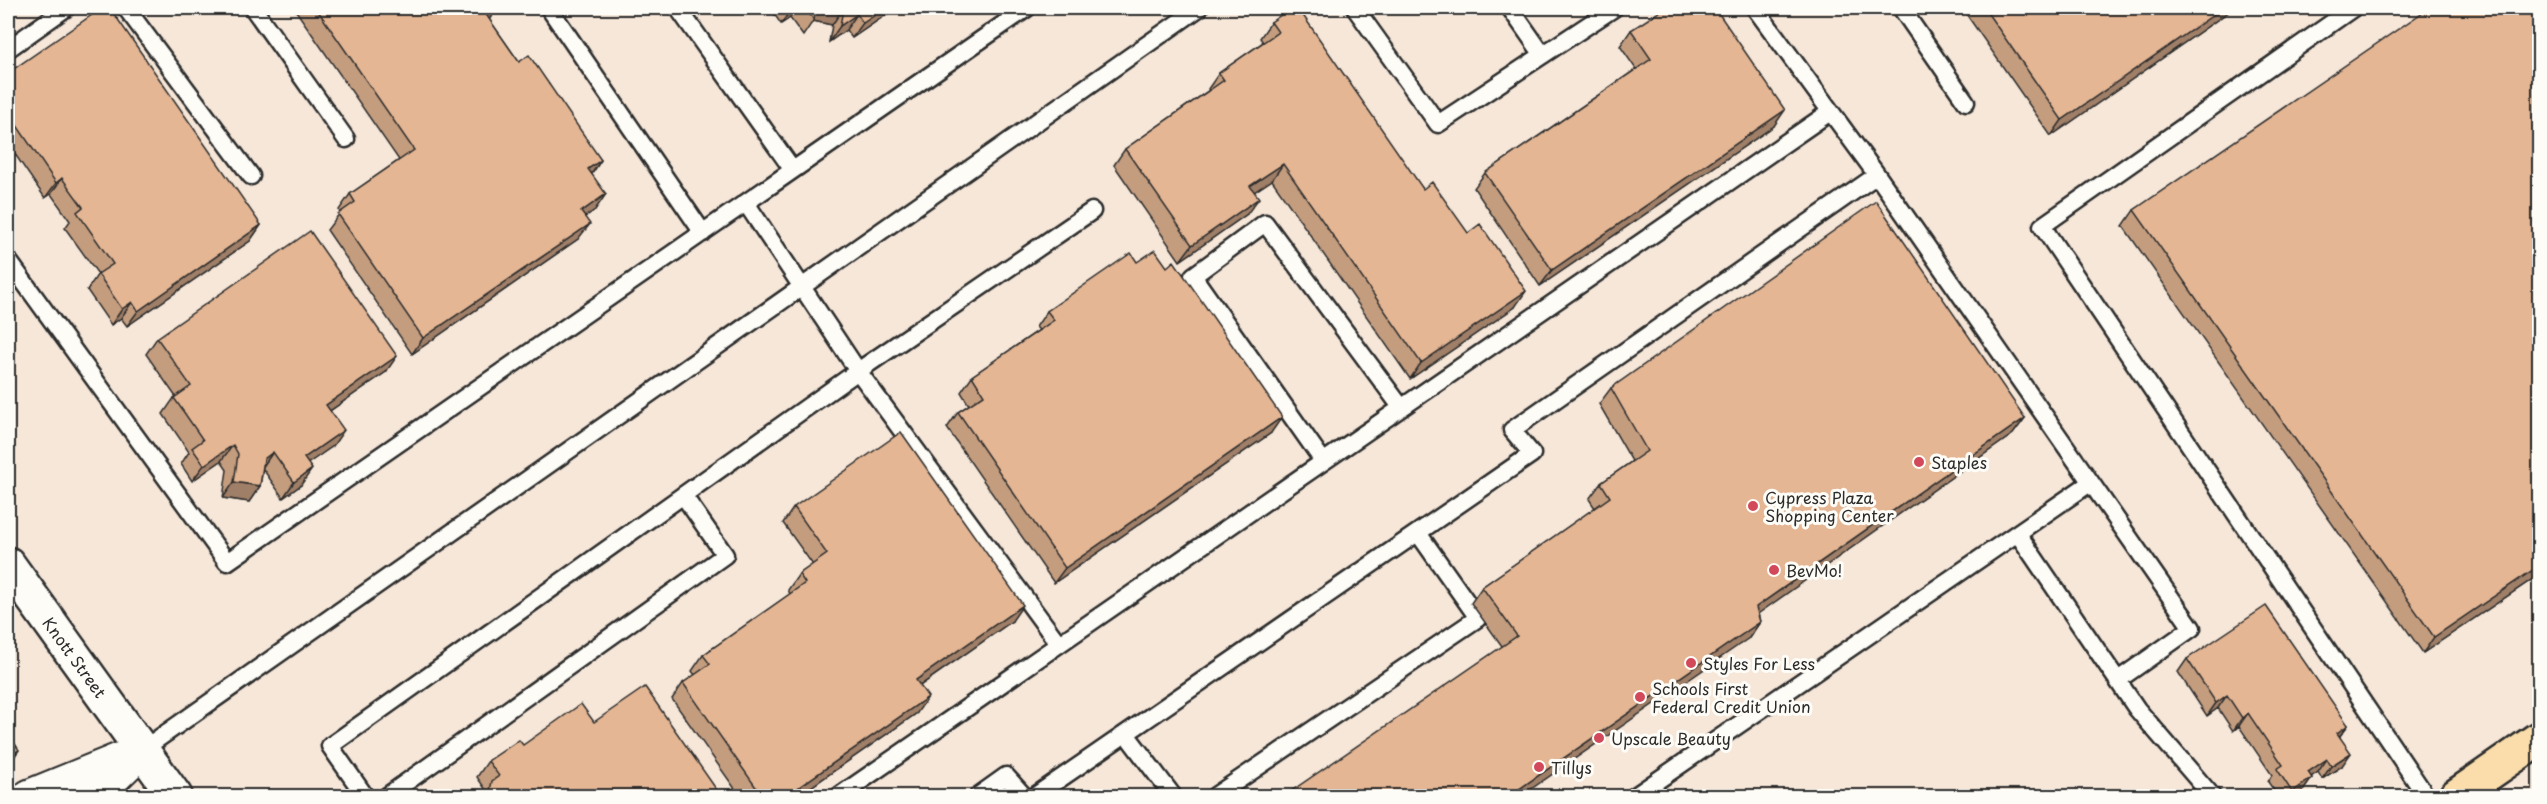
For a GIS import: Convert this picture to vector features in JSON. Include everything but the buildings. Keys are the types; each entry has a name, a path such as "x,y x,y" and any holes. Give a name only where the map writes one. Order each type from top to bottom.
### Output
{"main road":[{"name":"Knott Street","path":"8,564 175,796"},
{"path":"2456,796 2540,738"}],"street":[{"path":"29,796 142,750"},
{"path":"94,796 142,750"}],"lane":[{"path":"8,49 66,8"},
{"path":"126,8 251,176"},
{"path":"254,8 346,139"},
{"path":"549,8 703,233"},
{"path":"678,8 793,170"},
{"path":"8,260 227,561 1027,8"},
{"path":"142,750 801,285 1199,8"},
{"path":"1355,8 1438,124 1614,8"},
{"path":"1510,8 1543,55"},
{"path":"1755,8 1877,175 2192,628 2118,680"},
{"path":"1901,8 1966,102"},
{"path":"2353,8 2042,226 2427,796"},
{"path":"839,796 1830,112"},
{"path":"1035,796 1533,454 1512,429 1877,175"},
{"path":"746,203 858,371 1058,643"},
{"path":"365,796 330,746 858,371 1092,211"},
{"path":"1323,461 1193,276 1265,223 1401,407"},
{"path":"1635,796 2091,483"},
{"path":"387,796 725,555 683,495"},
{"path":"1215,796 1478,618 1418,533"},
{"path":"2018,534 2137,708 2212,796"},
{"path":"1126,734 1173,796"},
{"path":"978,796 1006,776 1024,796"}],"place":[{"name":"Staples","path":"1919,462"},
{"name":"Cypress Plaza Shopping Center","path":"1753,506"},
{"name":"BevMo!","path":"1774,570"},
{"name":"Styles For Less","path":"1691,663"},
{"name":"Schools First Federal Credit Union","path":"1640,697"},
{"name":"Upscale Beauty","path":"1599,738"},
{"name":"Tillys","path":"1539,767"}]}
